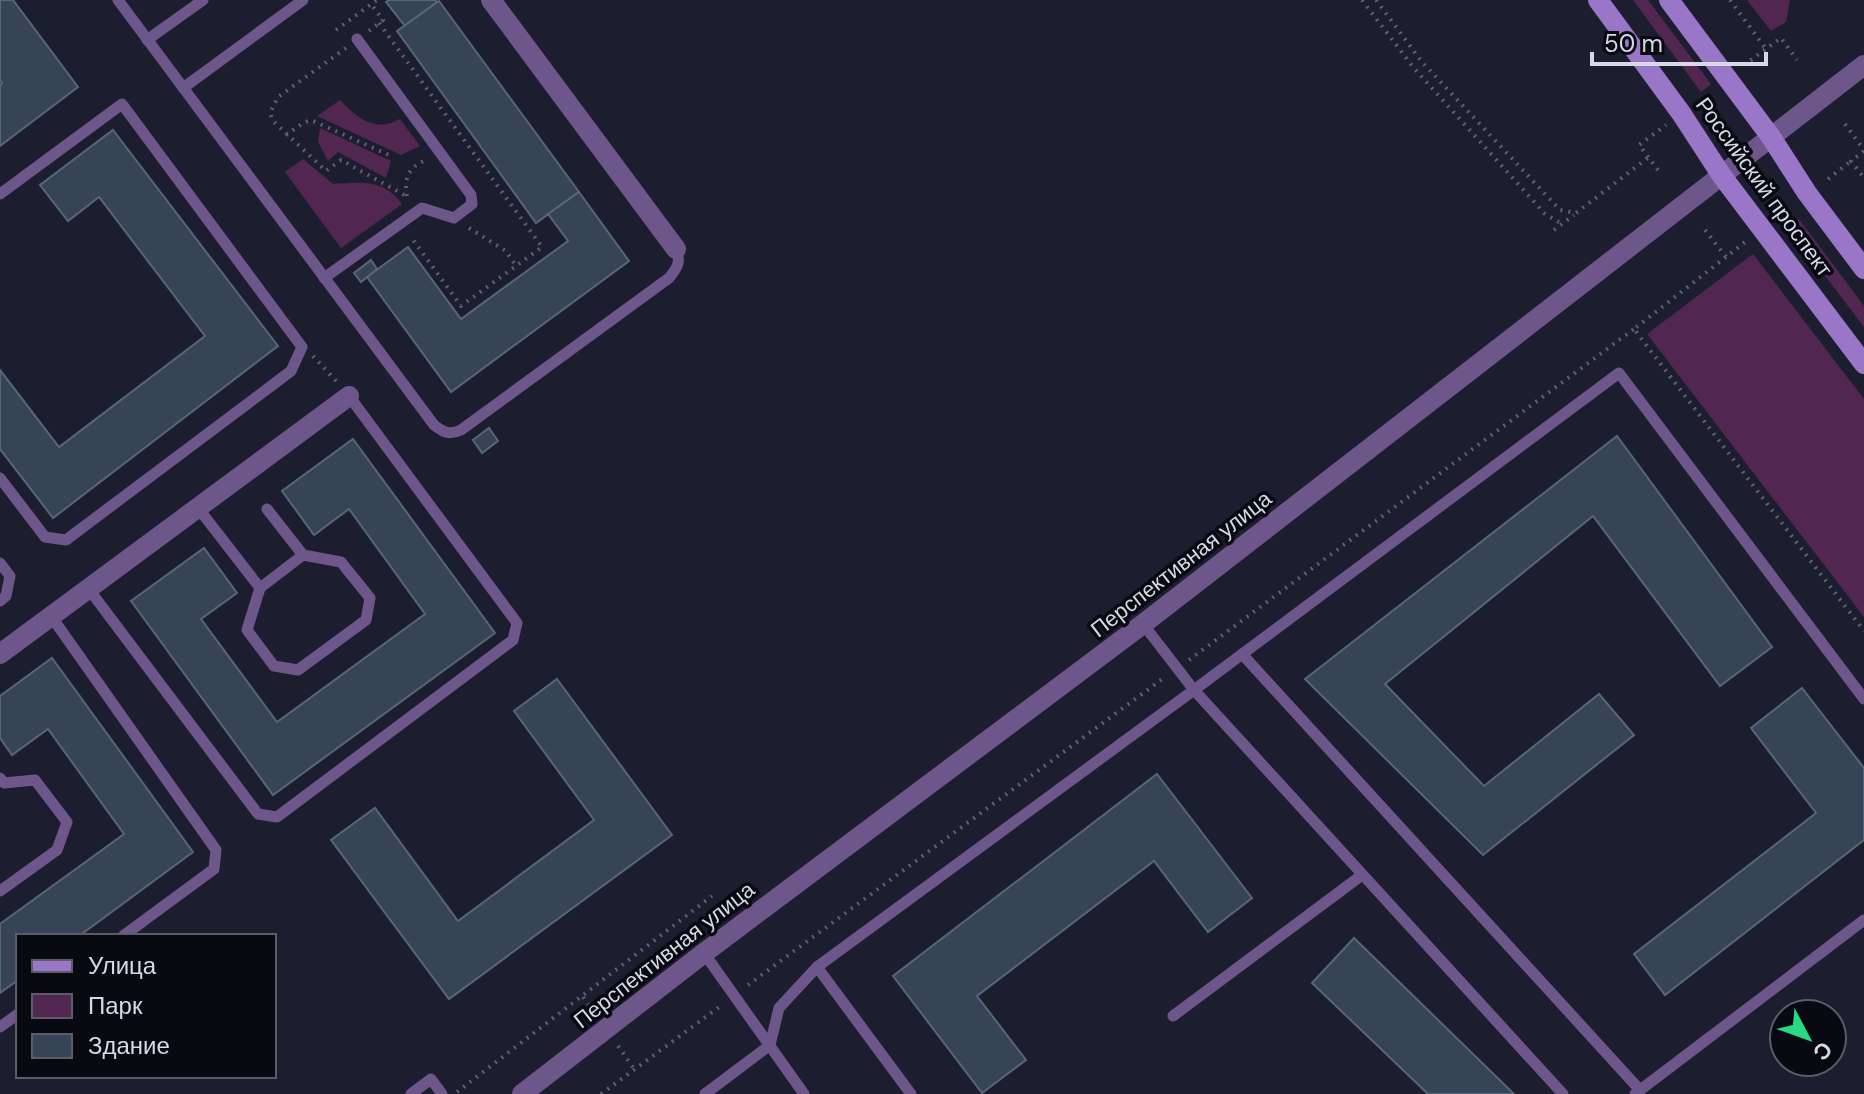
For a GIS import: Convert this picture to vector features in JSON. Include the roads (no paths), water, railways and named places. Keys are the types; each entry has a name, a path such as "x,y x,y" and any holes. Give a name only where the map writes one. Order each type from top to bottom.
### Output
{"main road":[{"name":"Российский проспект","path":"1598,0 1681,113 1722,176 1864,364"},
{"name":"Российский проспект","path":"1669,0 1864,269"}],"street":[{"path":"491,0 676,249"},
{"name":"Перспективная улица","path":"522,1094 704,953 1143,624 1864,65"},
{"path":"0,654 349,396"}],"lane":[{"path":"118,0 442,432 452,434 461,430 669,278 678,267 676,249"},
{"path":"147,40 203,0"},
{"path":"183,88 303,0"},
{"path":"324,278 422,208 427,207 454,218 468,209 472,199 357,39"},
{"path":"0,194 122,104 302,347 291,371 66,540 45,537 0,478"},
{"path":"705,1094 770,1045 779,1008 817,967 1619,373 1864,699"},
{"path":"88,588 258,814 277,817 513,640 517,623 349,396"},
{"path":"198,508 260,588"},
{"path":"267,509 303,555 341,562 370,598 366,620 298,670 274,666 247,630 260,588 303,555"},
{"path":"0,563 10,576 6,596 0,601"},
{"path":"51,616 216,850 214,869 126,934"},
{"path":"1143,624 1194,690 1563,1094"},
{"path":"1242,654 1638,1092 1864,920"},
{"path":"0,778 4,783 35,780 67,822 57,850 0,891"},
{"path":"1173,1016 1362,875"},
{"path":"704,953 804,1094"},
{"path":"817,967 911,1094"},
{"path":"411,1094 431,1079 442,1094"}]}
